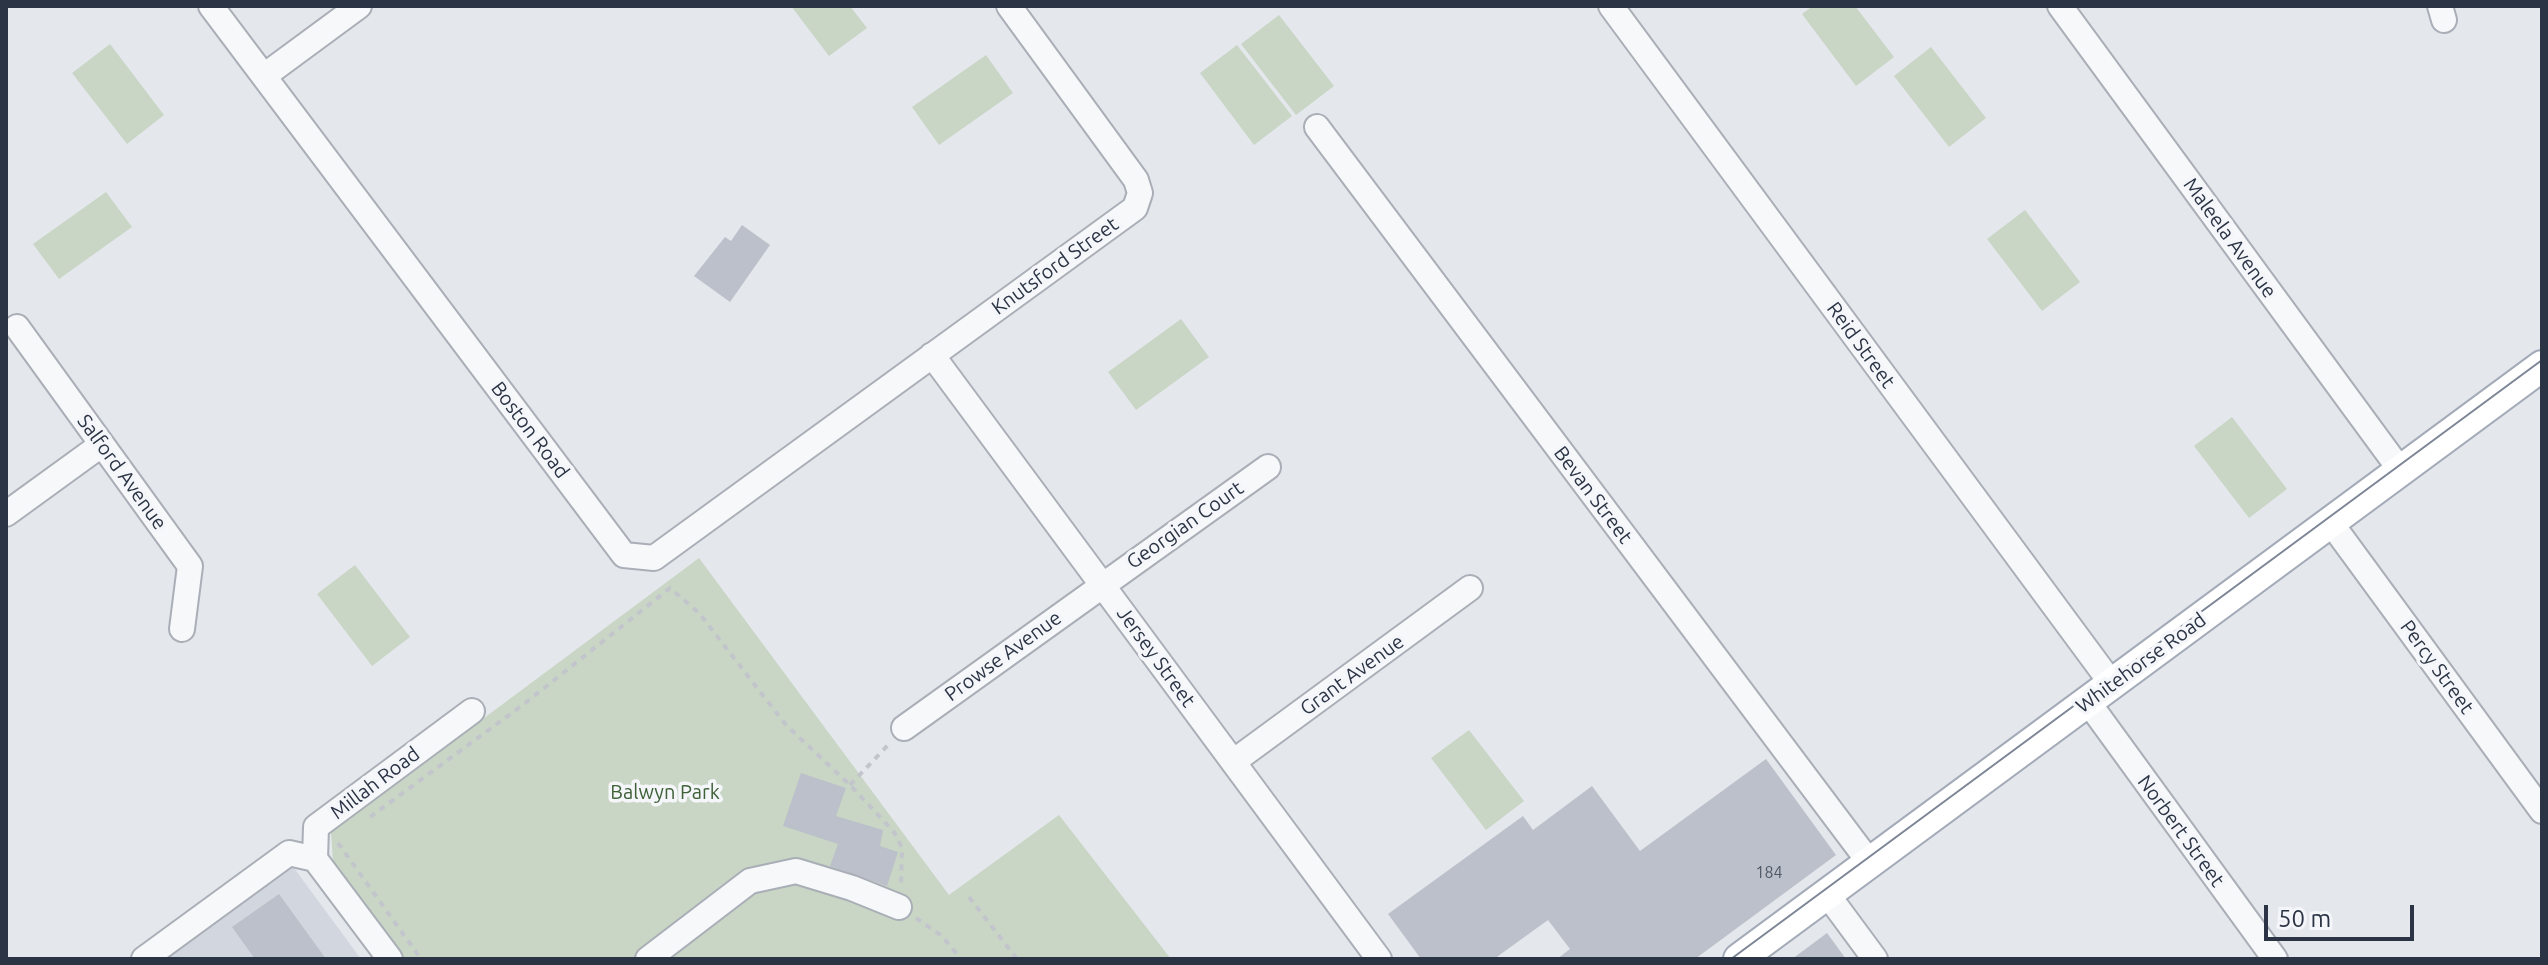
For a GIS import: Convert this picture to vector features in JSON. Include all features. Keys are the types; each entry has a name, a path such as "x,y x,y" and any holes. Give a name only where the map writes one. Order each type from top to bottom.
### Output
{"main road":[{"name":"Whitehorse Road","path":"1739,959 2542,366"}],"street":[{"name":"Boston Road","path":"211,6 624,555 654,558 932,355"},
{"path":"264,76 359,6"},
{"name":"Knutsford Street","path":"932,355 1135,208 1140,193 1136,180 1009,6"},
{"name":"Reid Street","path":"1611,6 2112,684"},
{"name":"Maleela Avenue","path":"2060,6 2401,471"},
{"name":"Bevan Street","path":"1317,127 1870,863"},
{"name":"Salford Avenue","path":"17,327 190,566 182,629"},
{"name":"Jersey Street","path":"932,355 1379,959"},
{"path":"6,514 101,445"},
{"name":"Georgian Court","path":"1102,584 1268,467"},
{"name":"Percy Street","path":"2331,523 2542,811"},
{"name":"Prowse Avenue","path":"904,728 1102,584"},
{"name":"Grant Avenue","path":"1233,762 1470,588"},
{"name":"Norbert Street","path":"2088,702 2275,959"},
{"name":"Millah Road","path":"315,859 316,827 472,711"},
{"path":"144,959 289,853 315,859 390,959"},
{"path":"648,959 750,881 796,871 852,888 899,907"},
{"path":"1827,894 1875,959"}],"path":[{"path":"362,823 524,704 670,588 699,613 786,725 850,785 894,832 902,848 899,907 942,936 961,959"},
{"path":"850,785 904,728"},
{"path":"315,859 337,841 421,959"},
{"path":"969,897 1017,959"}],"shaded area":[{"path":"291,864 361,959 165,959"}],"green space":[{"path":"791,6 850,6 867,28 829,56"},
{"path":"1813,6 1855,6 1894,57 1856,86 1802,14"},
{"path":"1279,15 1334,86 1296,115 1241,44"},
{"path":"110,44 164,115 127,144 72,73"},
{"path":"1237,45 1292,116 1254,145 1200,73"},
{"path":"1931,47 1986,118 1949,147 1894,76"},
{"path":"986,55 1013,93 939,145 912,107"},
{"path":"106,192 132,227 59,279 33,244"},
{"path":"2025,210 2080,282 2042,311 1987,239"},
{"path":"1181,319 1209,357 1136,410 1108,372"},
{"path":"2232,417 2287,489 2249,518 2194,446"},
{"name":"Balwyn Park","path":"699,558 949,895 1059,815 1171,959 405,959 333,862 331,832"},
{"path":"355,565 410,637 372,666 317,594"},
{"path":"1469,730 1524,801 1486,830 1431,758"}],"building":[{"path":"742,225 770,245 730,302 694,276 725,237 731,241"},
{"path":"1766,759 1836,855 1695,959 1557,959 1570,949 1548,920 1494,959 1421,959 1388,914 1523,816 1533,830 1592,786 1640,851"},
{"path":"801,773 846,788 836,816 883,830 880,846 898,852 887,886 830,866 838,844 783,826"},
{"path":"279,894 326,959 255,959 232,927"},
{"path":"1827,933 1846,959 1792,959"}],"tram line":[{"path":"1731,959 2542,360"}]}
